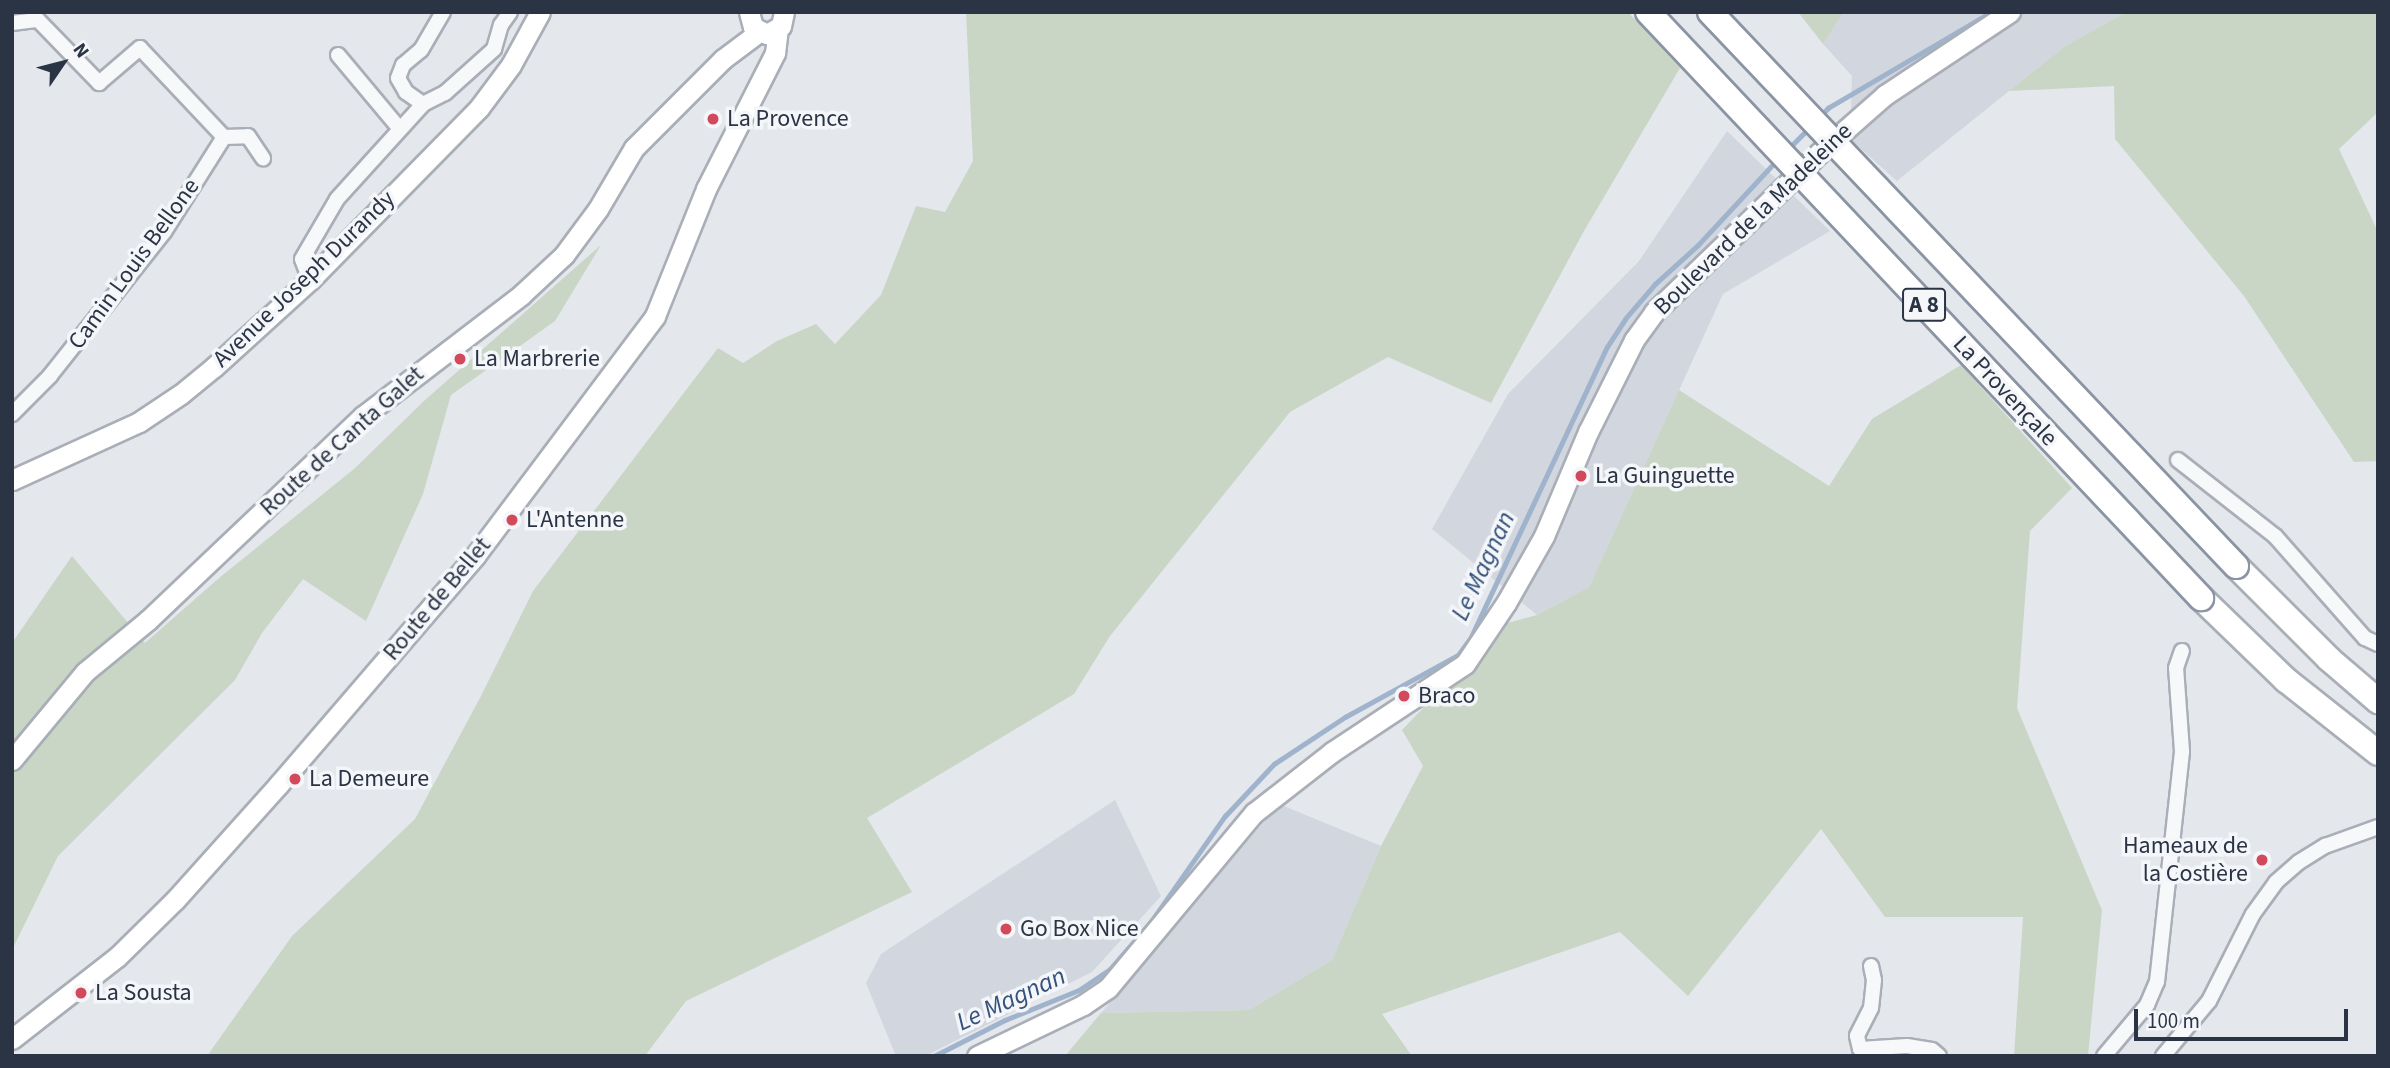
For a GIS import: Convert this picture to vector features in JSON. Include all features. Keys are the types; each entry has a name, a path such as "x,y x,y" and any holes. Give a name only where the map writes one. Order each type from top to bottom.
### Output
{"highway":[{"name":"La Provençale","path":"1648,12 2201,598 2286,680 2378,753"},
{"name":"La Provençale","path":"1710,12 2236,566 2329,659 2378,701"}],"street":[{"path":"424,104 406,92 398,78 403,65 421,50 443,12"},
{"path":"310,280 302,266 305,251 337,199 399,128 424,104 445,93 484,60 494,49 501,25 510,12"},
{"name":"Avenue Joseph Durandy","path":"12,480 119,432 157,410 214,367 310,280 479,108 511,65 540,12"},
{"name":"Boulevard de la Madeleine","path":"977,1056 1083,1005 1108,988 1254,813 1332,752 1455,673 1474,655 1544,536 1598,411 1634,340 1654,312 1809,162 1885,95 2010,12"},
{"path":"12,23 38,20 99,83 140,48 224,137 248,136 263,158"},
{"name":"Route de Canta Galet","path":"12,760 85,672 148,620 363,416 521,295 565,255 598,209 634,148 723,59 764,23"},
{"name":"Route de Bellet","path":"12,1039 117,957 175,900 279,784 475,556 654,316 706,189 775,53 764,23"},
{"path":"338,55 399,128"},
{"name":"Camin Louis Bellone","path":"12,414 50,376 164,232 224,137"},
{"path":"2178,460 2275,536 2365,638 2378,644"},
{"path":"2104,1056 2147,1005 2157,982 2182,751 2176,668 2182,651"},
{"path":"2163,1056 2209,1001 2253,914 2276,882 2313,852 2378,827"},
{"path":"1871,966 1874,981 1871,1009 1857,1037 1860,1049 1907,1046 1932,1051 1939,1056"}],"shaded area":[{"path":"1844,12 2126,12 2065,46 1897,181 1850,139 1852,76 1823,44"},
{"path":"1727,131 1830,231 1723,294 1589,587 1537,615 1432,529 1508,394 1639,261"},
{"path":"1115,800 1161,896 1092,972 925,1056 896,1056 866,983 881,954"},
{"path":"1279,804 1381,846 1332,960 1249,1010 1101,1013"}],"green space":[{"path":"966,12 1628,12 1680,68 1584,231 1491,403 1388,357 1290,412 1110,636 1074,694 867,818 912,892 686,1001 645,1056 207,1056 292,936 415,819 533,591 718,348 743,363 777,341 816,324 835,344 881,295 916,206 945,212 973,161"},
{"path":"1798,12 1844,12 1823,44"},
{"path":"2126,12 2378,12 2378,112 2339,149 2378,232 2378,461 2354,462 2244,296 2115,139 2114,86 2009,91 2065,46"},
{"path":"601,245 555,321 451,395 423,494 366,621 303,579 262,633 235,680 58,856 12,950 12,643 72,556 145,643 219,578 354,469 425,400"},
{"path":"1961,365 2072,488 2030,531 2017,708 2102,910 2088,1056 2014,1056 2023,917 1885,917 1821,829 1688,996 1620,932 1382,1014 1412,1056 1065,1056 1101,1013 1249,1010 1332,960 1381,846 1423,766 1402,730 1504,624 1537,615 1589,587 1679,390 1829,486 1872,419"}],"waterway":[{"name":"Le Magnan","path":"1819,117 1828,108 1991,12"},
{"name":"Le Magnan","path":"1787,150 1808,129"},
{"name":"Le Magnan","path":"934,1056 1005,1020 1079,990 1110,969 1150,923 1225,816 1274,764 1345,717 1458,655 1471,637 1607,347 1625,319 1655,284 1698,245 1776,161"}],"place":[{"name":"La Provence","path":"713,119"},
{"name":"La Marbrerie","path":"460,359"},
{"name":"La Guinguette","path":"1581,476"},
{"name":"L'Antenne","path":"512,520"},
{"name":"Braco","path":"1404,696"},
{"name":"La Demeure","path":"295,779"},
{"name":"Hameaux de la Costière","path":"2262,860"},
{"name":"Go Box Nice","path":"1006,929"},
{"name":"La Sousta","path":"81,993"}]}
